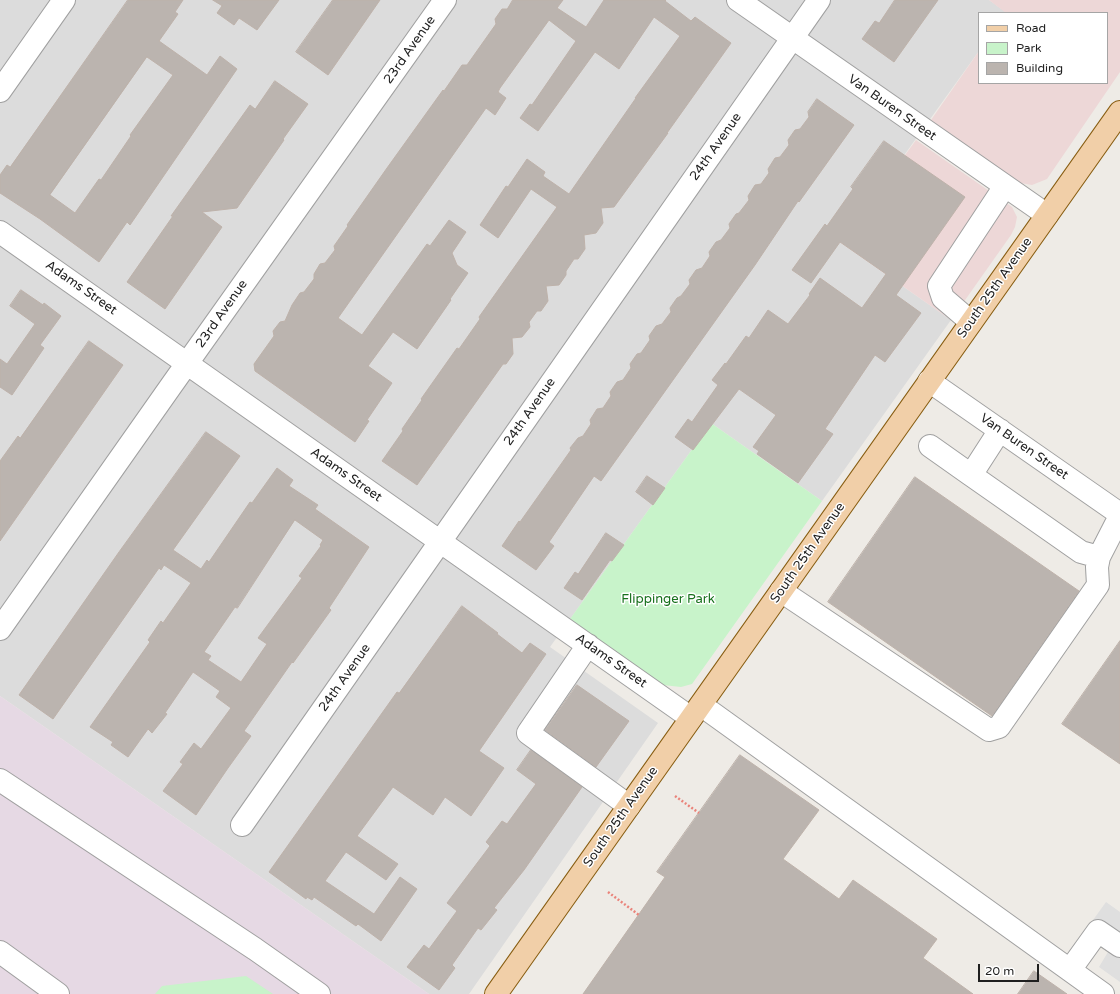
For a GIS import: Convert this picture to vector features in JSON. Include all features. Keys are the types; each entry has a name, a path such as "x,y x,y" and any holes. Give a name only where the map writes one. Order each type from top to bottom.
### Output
{"main road":[{"name":"South 25th Avenue","path":"496,994 1120,112"}],"street":[{"path":"0,91 64,0"},
{"name":"23rd Avenue","path":"0,629 445,0"},
{"name":"Van Buren Street","path":"738,0 1046,215"},
{"name":"24th Avenue","path":"242,824 819,0"},
{"path":"971,322 943,298 939,286 1005,186"},
{"name":"Adams Street","path":"0,232 588,645 696,711 1103,994"},
{"name":"Van Buren Street","path":"929,381 1120,515"},
{"path":"971,475 1000,430"},
{"path":"930,446 1081,552 1099,557"},
{"path":"781,591 989,730 999,727 1098,585 1097,567 1099,557 1120,515"},
{"path":"588,645 528,733 629,806"},
{"path":"0,780 256,949 320,994"},
{"path":"1070,970 1098,931 1120,946"},
{"path":"0,952 58,994"}],"path":[{"path":"675,796 699,813"},
{"path":"608,892 639,915"}],"shaded area":[{"path":"0,0 989,0 1006,12 978,12 978,52 841,243 951,320 822,501 711,423 550,647 658,723 469,994 429,994 0,696"},
{"path":"989,0 1120,0 1120,72 1047,179 1032,185 1020,183 931,120 978,52 978,84 1108,84 1108,12 1005,12"},
{"path":"916,140 1012,207 1017,217 1015,227 1011,235 951,320 841,243"},
{"path":"0,696 429,994 0,994"},
{"path":"1106,902 1120,912 1120,982 1099,967 1108,952 1083,934"}],"green space":[{"name":"Flippinger Park","path":"711,423 822,501 692,684 681,687 663,685 570,619"},
{"path":"246,976 273,994 155,994 162,986"}],"building":[{"path":"128,0 183,0 175,12 178,14 159,41 207,75 220,56 237,69 130,225 127,222 99,262 40,219 0,193 0,175 7,165 10,167","holes":["147,57 173,75 130,135 131,136 101,180 99,179 75,213 50,195"]},
{"path":"213,0 279,0 257,30 239,18 234,25 217,13 222,6"},
{"path":"333,0 380,0 328,75 296,52"},
{"path":"513,0 563,0 557,8 586,27 604,0 666,0 665,1 691,21 695,17 731,43 614,207 601,208 603,223 596,233 584,235 585,249 578,259 574,259 559,285 546,286 548,301 541,311 537,311 529,322 530,327 522,337 512,338 513,354 506,364 503,364 417,485 382,461 403,431 402,429 422,400 421,399 457,348 459,349 480,319 479,317 557,207 531,189 498,238 480,225 506,186 508,187 527,159 545,172 543,176 569,194 680,36 654,17 619,69 595,52 538,131 520,118 530,104 532,105 576,41 549,20 500,88 498,92 506,98 495,115 486,108 338,318 362,335 427,244 430,246 449,220 466,232 452,253 457,265 468,273 417,349 393,332 368,366 392,383 367,420 369,421 355,442 255,371 254,364 274,336 273,331 280,322 285,321 292,305 300,293 304,292 314,279 314,274 320,264 325,263 335,250 334,246 348,226 347,225 387,168 462,65 467,65 496,24 495,19 502,9 507,9"},
{"path":"895,0 938,0 894,62 862,39 875,21 879,23"},
{"path":"275,81 308,104 237,208 202,212 222,227 165,309 127,282 173,216 171,216 250,105 255,109"},
{"path":"817,99 854,125 799,202 798,201 755,265 601,481 594,476 549,542 554,546 536,570 502,546 571,450 570,448 578,438 583,436 591,424 590,420 597,409 603,408 611,396 610,392 617,382 623,380 631,368 630,364 637,354 641,353 650,340 649,336 656,326 662,324 671,312 670,308 690,284 689,280 696,270 702,268 710,256 709,252 716,242 721,240 730,228 729,224 736,214 739,213 749,200 748,196 755,185 761,184 769,173 768,169 775,158 780,157 789,145 788,140 795,130 800,129 809,117 808,112"},
{"path":"884,141 965,197 896,295 921,313 885,362 875,355 825,429 833,434 798,483 757,454 759,451 753,447 776,415 739,389 693,450 675,437 688,419 692,422 718,385 712,380 725,363 726,364 746,336 749,338 768,310 788,324 810,295 809,294 820,278 862,308 886,274 840,242 811,283 792,270 825,224 827,226 853,189 851,187"},
{"path":"21,290 43,305 44,303 61,316 40,345 44,348 12,395 0,387 0,359 7,364 35,324 10,306"},
{"path":"89,341 123,365 0,541 0,461 18,436 20,438"},
{"path":"206,432 240,456 173,550 201,569 207,560 209,562 250,502 252,503 277,468 293,480 289,486 318,505 315,509 369,547 329,608 331,610 293,663 292,662 244,731 251,736 196,815 163,791 183,764 180,762 194,743 201,749 231,708 216,697 220,691 193,672 165,713 167,714 152,733 148,729 128,757 111,745 113,742 90,727 150,642 148,640 161,621 163,623 191,583 164,565 161,570 159,568 53,719 19,695 119,552","holes":["295,520 323,540 320,545 321,546 299,576 302,578 258,638 267,644 241,682 208,660 211,656 204,652 235,607 237,608"]},
{"path":"647,476 665,488 653,505 636,492"},
{"path":"915,477 1079,591 992,716 828,602"},
{"path":"606,533 624,545 612,561 610,560 582,600 564,588 575,572 578,574"},
{"path":"462,606 522,653 530,643 546,654 479,751 504,768 471,816 445,797 433,815 393,787 357,836 398,864 386,880 346,852 325,881 374,914 400,877 417,889 381,941 358,924 356,926 314,897 312,900 307,897 306,899 269,872 397,692 399,693"},
{"path":"1120,641 1120,764 1062,724"},
{"path":"577,685 629,721 596,767 545,730"},
{"path":"531,750 582,787 524,870 494,908 497,910 481,930 478,928 452,965 455,968 439,990 407,967 424,945 429,949 457,911 447,903 490,846 486,842 502,821 507,824 536,784 517,770"},
{"path":"740,755 819,810 783,859 839,899 853,880 937,939 923,958 973,994 583,994 665,877 657,872"},
{"path":"1034,971 1067,994 1018,994"}]}
